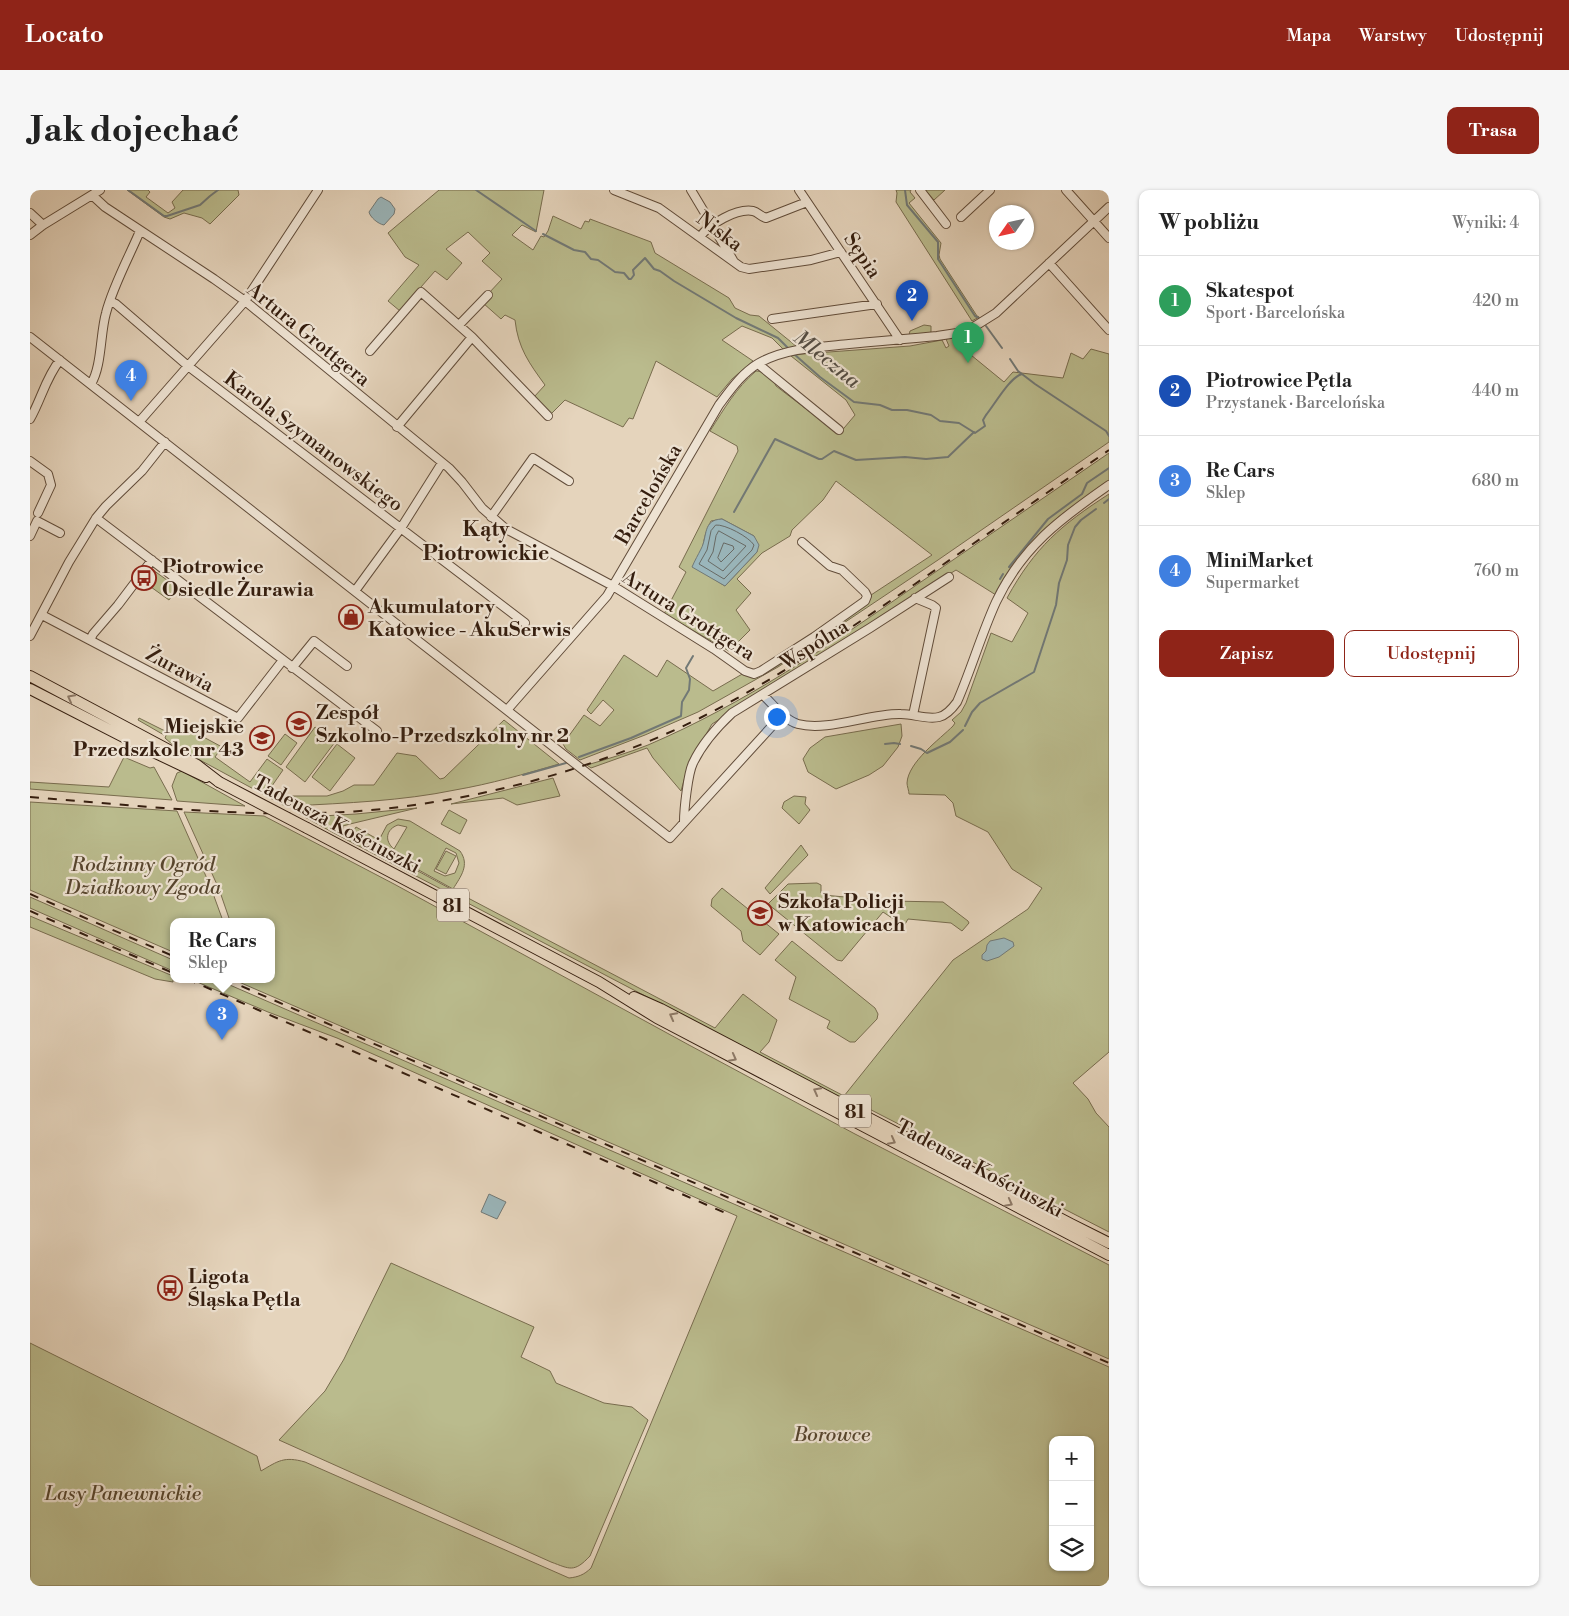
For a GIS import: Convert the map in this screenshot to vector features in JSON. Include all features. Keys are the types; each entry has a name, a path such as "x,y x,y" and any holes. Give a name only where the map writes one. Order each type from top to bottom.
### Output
{"main road":[{"name":"Tadeusza Kościuszki","path":"30,676 189,760 219,782"},
{"name":"Tadeusza Kościuszki","path":"30,689 176,763 219,782 599,982 661,1010 1109,1243"},
{"name":"Tadeusza Kościuszki","path":"599,982 657,1018 1109,1255"}],"street":[{"path":"30,235 100,190"},
{"path":"139,422 245,301 307,210 318,190"},
{"name":"Niska","path":"614,190 659,208 740,267 749,269 811,260 841,252"},
{"path":"691,190 735,264"},
{"name":"Sępia","path":"799,190 900,340"},
{"path":"920,190 946,224"},
{"path":"961,217 990,190"},
{"path":"1066,190 1109,238"},
{"name":"Artura Grottgera","path":"92,195 105,207 245,301 442,463 462,482 491,517 506,529 613,586 714,649 745,671 754,674 761,671 865,601 867,596 865,592 842,570 830,566 802,542"},
{"path":"700,237 712,226 740,211 753,211 766,218 806,202"},
{"name":"Barcelońska","path":"507,710 584,624 613,586 719,404 738,381 758,364 786,353 800,350 957,333 972,328 996,313 1109,207"},
{"path":"30,213 43,225"},
{"path":"91,384 96,374 105,314 140,231"},
{"path":"1049,264 1109,330"},
{"path":"370,352 421,292 472,337 548,416"},
{"path":"459,325 488,295"},
{"name":"Karola Szymanowskiego","path":"110,301 116,304 188,366 525,623"},
{"path":"772,319 877,304"},
{"path":"30,337 670,838 783,714"},
{"path":"397,427 472,337"},
{"path":"30,419 40,402 55,366 60,360"},
{"path":"758,364 839,430"},
{"path":"30,636 69,562 96,518 142,471 165,442"},
{"path":"491,517 533,458 569,481"},
{"path":"30,461 48,474 52,485 38,512"},
{"path":"355,591 401,528 442,463"},
{"path":"763,695 795,723 814,725 892,714 930,718 944,715 957,702 994,606 1019,563 1032,546 1053,525 1109,485"},
{"path":"96,518 377,731"},
{"path":"30,536 37,521 60,533"},
{"path":"90,640 152,560"},
{"name":"Wspólna","path":"684,822 684,810 692,764 708,739 732,713 949,577"},
{"path":"913,715 936,608 932,604 915,598"},
{"name":"Żurawia","path":"42,615 238,718 283,660"},
{"path":"292,668 314,641 347,666"}],"green space":[{"path":"127,190 148,190 150,192 146,197 168,213 175,208 172,202 183,190 238,190 239,195 210,224 202,218 184,213 170,219 164,217"},
{"path":"439,190 544,190 536,232 522,225 512,235 533,250 541,236 544,237 548,231 553,216 581,229 585,221 589,222 590,219 651,242 655,253 729,298 735,308 750,315 759,316 796,346 784,350 772,338 742,326 722,340 753,361 732,379 717,397 656,361 633,419 629,418 623,427 565,400 551,414 534,397 545,385 525,355 516,330 515,320 505,315 501,319 483,303 488,294 502,279 482,261 490,253 468,232 446,249 462,263 447,280 435,271 400,311 388,301 419,265 405,257 388,233"},
{"path":"896,190 911,190 910,192 915,198 909,203 941,243 940,259 979,317 972,321 896,202"},
{"path":"925,190 945,190 934,200"},
{"path":"924,325 931,326 931,332 909,335 910,331"},
{"path":"964,335 971,355 1004,382 1013,372 1063,378 1071,353 1083,359 1091,349 1109,354 1109,442 778,667 698,712 645,735 580,760 566,749 563,744 584,715 600,726 614,710 603,700 591,714 587,710 624,655 657,677 667,660 713,691 744,673 752,676 864,606 871,595 932,555 836,481 823,500 792,530 790,536 762,553 737,579 751,593 736,610 750,630 729,651 664,614 686,572 679,567 738,451 737,446 710,431 742,384 756,371 765,373 771,377 776,386 839,434 855,415 846,400 791,356 910,346 942,340 946,348 949,346 946,339","holes":["722,519 754,536 757,552 725,586 701,571 704,539 711,521"]},
{"path":"1109,453 1109,481 1064,513 1039,535 1021,556 996,595 956,570 712,724 688,766 681,791 647,748 591,768 587,765 648,745 684,729 786,672 851,630"},
{"path":"1109,494 1109,1052 1073,1083 1109,1127 1109,1232 844,1096 953,960 1028,909 1042,888 1012,869 988,832 956,816 953,803 945,795 909,794 907,783 913,767 919,759 955,723 952,720 961,712 966,703 991,633 1012,642 1028,613 1007,598 1017,580 1050,538"},
{"path":"153,570 178,588 169,600 144,582"},
{"path":"139,718 165,731 170,728 164,735 138,720"},
{"path":"504,720 559,764 494,782 435,794 374,801 292,806 285,806 174,746 165,738 167,733 183,726 222,747 215,757 250,782 267,759 283,770 267,793 280,796 327,796 354,785 374,785 397,753 416,756 440,779 444,778"},
{"path":"901,724 902,736 898,747 883,766 869,775 836,789 808,772 803,759 810,748 825,737"},
{"path":"315,727 335,742 305,782 286,767"},
{"path":"285,734 297,743 281,765 268,756"},
{"path":"337,744 355,758 330,791 312,777"},
{"path":"124,757 150,768 154,767 172,800 30,789 30,782 109,787"},
{"path":"182,771 245,806 177,801 172,786 177,773"},
{"path":"553,778 560,796 517,805 503,798 451,804"},
{"path":"794,796 806,797 805,804 810,810 799,824 782,808 784,802"},
{"name":"Rodzinny Ogród Działkowy Zgoda","path":"30,802 177,811 209,883 207,885 208,888 211,888 222,918 170,918 170,951 30,890"},
{"path":"417,808 343,826 343,830 715,1028 743,994 777,1020 769,1042 760,1052 844,1096 842,1099 305,817"},
{"path":"449,810 467,820 460,834 441,824"},
{"path":"184,812 264,816 394,884 855,1134 1109,1265 1109,1359 241,983 275,983 275,918 229,918 219,889"},
{"path":"398,819 410,821 460,851 463,856 464,866 453,889 352,833 356,827 379,840 387,825","holes":["398,825 407,827 394,849 389,842 388,836 391,829","446,848 456,853 459,863 455,873 445,876 434,871"]},
{"path":"801,845 808,855 770,894 765,888"},
{"path":"446,851 456,856 446,874 436,869"},
{"path":"817,883 821,885 821,893 823,895 889,901 943,902 969,923 962,931 951,923 908,919 904,926 883,912 842,961 837,960 768,904 788,884"},
{"path":"722,888 779,934 760,955 743,941 741,931 711,906 712,899"},
{"path":"30,897 170,959 170,970 30,908"},
{"path":"30,916 170,975 170,982 155,979 30,927"},
{"path":"792,941 875,1008 878,1014 877,1019 855,1042 850,1042 827,1028 830,1021 789,999 796,977 775,960"},
{"path":"199,983 225,983 1109,1367 1109,1586 30,1586 30,1343 257,1456 261,1471 282,1460 292,1459 305,1462 569,1578 583,1574 591,1568 737,1216 337,1038"},
{"path":"391,1263 534,1327 521,1357 550,1371 556,1383 604,1403 632,1407 648,1420 590,1556 580,1565 567,1568 551,1562 279,1440 325,1391 344,1359"}],"water":[{"path":"381,197 390,202 395,209 394,214 384,225 375,220 369,212"},
{"path":"722,519 754,536 759,545 757,552 725,586 692,567 703,544 708,526 711,522"},
{"path":"1004,938 1013,942 1014,946 999,957 987,961 982,959 982,955 990,941"},
{"path":"489,1194 506,1202 497,1219 481,1212"}],"waterway":[{"name":"Mleczna","path":"128,190 164,216 200,205 218,190"},
{"name":"Mleczna","path":"476,190 536,231"},
{"path":"905,190 907,205 938,242 938,259 975,316 979,318"},
{"name":"Mleczna","path":"543,234 574,250 585,252 591,259 598,260 615,272 624,273 629,279 634,275 633,270 645,258 654,269 736,318 778,338 789,349"},
{"path":"986,326 1002,348"},
{"name":"Mleczna","path":"794,354 820,377 854,402 880,405 892,410 907,410 931,415 940,421 959,423 975,433 985,426 983,420 1008,385 1017,376 1022,374"},
{"name":"Mleczna","path":"1010,359 1018,371 1106,431 1109,436"},
{"path":"734,512 775,439 819,459 834,451 856,460 905,457 926,459 948,457 974,432"},
{"path":"1009,567 1048,519 1082,494 1087,483 1109,468"},
{"path":"1104,503 1109,499"},
{"path":"965,726 972,712 980,703 1034,672 1056,605 1059,583 1067,560 1068,545 1075,527 1096,509"},
{"path":"1000,579 1003,574"},
{"path":"579,757 631,738 681,716 682,702 689,690 690,679 686,668 693,656"},
{"path":"911,746 927,753 950,742 963,730"},
{"path":"885,744 900,744"},
{"path":"523,775 566,763"}],"railway":[{"path":"30,797 206,811 251,813 339,812 383,809 465,797 505,788 585,765 624,751 700,718 783,672 1109,450"},
{"path":"30,894 170,955"},
{"path":"30,911 170,972"},
{"path":"196,983 730,1215"},
{"path":"234,983 1109,1363"}],"place":[{"name":"Piotrowice Pętla","path":"912,321"},
{"name":"Skatespot","path":"968,363"},
{"name":"MiniMarket","path":"131,401"},
{"name":"Piotrowice Osiedle Żurawia","path":"144,578"},
{"name":"Akumulatory Katowice - AkuSerwis","path":"351,617"},
{"name":"Zespół Szkolno-Przedszkolny nr 2","path":"299,724"},
{"name":"Miejskie Przedszkole nr 43","path":"262,738"},
{"name":"Szkoła Policji w Katowicach","path":"760,913"},
{"name":"Re Cars","path":"222,1040"},
{"name":"Ligota Śląska Pętla","path":"170,1288"}],"district":[{"name":"Kąty Piotrowickie","path":"486,541"}],"park label":[{"name":"Borowce","path":"832,1434"},
{"name":"Lasy Panewnickie","path":"123,1493"}]}
